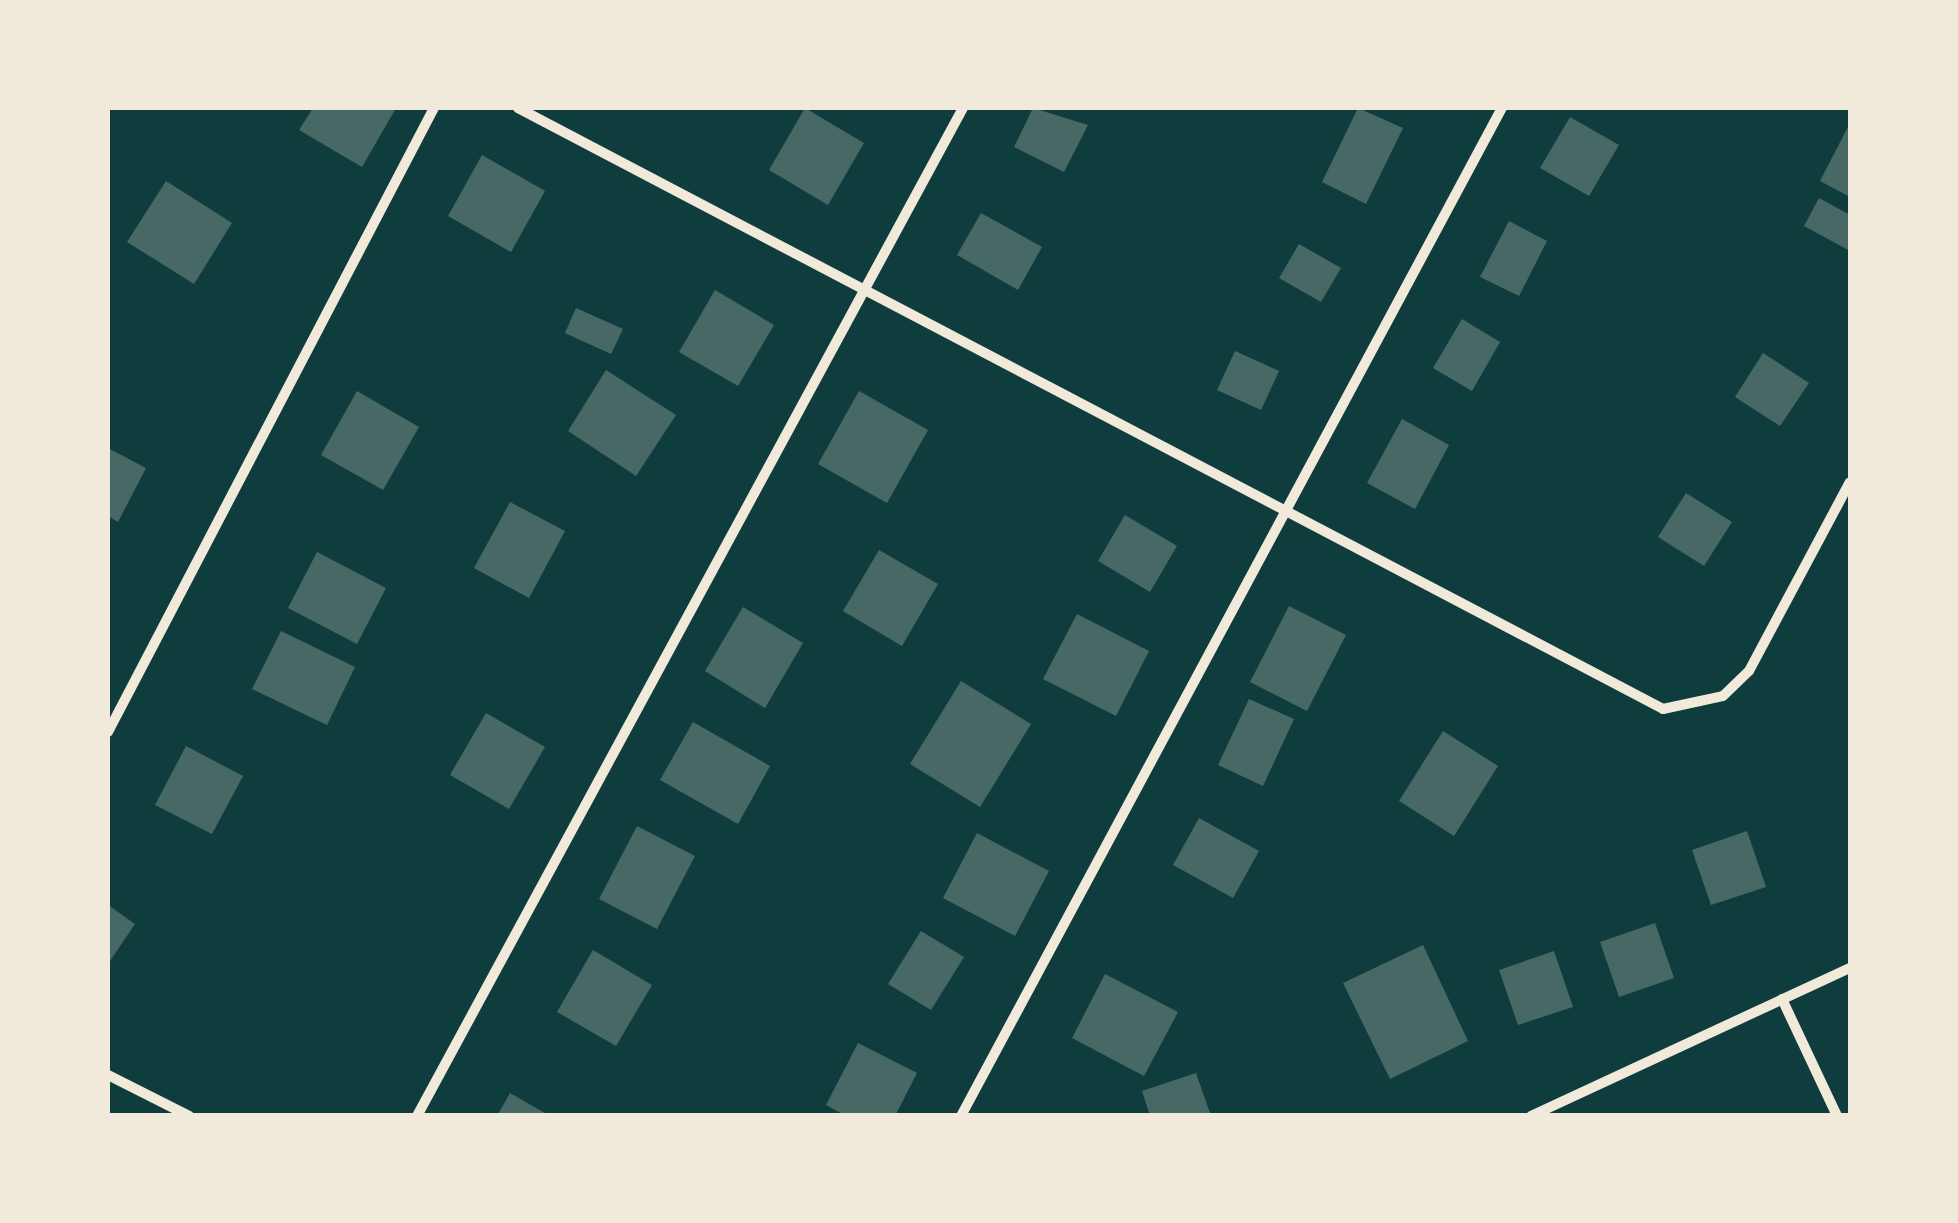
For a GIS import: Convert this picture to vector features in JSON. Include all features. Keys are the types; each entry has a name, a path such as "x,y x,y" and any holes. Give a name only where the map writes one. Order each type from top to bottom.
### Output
{"street":[{"path":"108,732 434,108"},
{"path":"518,108 1624,696 1695,709 1749,671 1850,482"},
{"path":"417,1116 963,108"},
{"path":"961,1116 1280,515 1502,108"},
{"path":"1532,1116 1850,968"},
{"path":"1782,999 1837,1116"},
{"path":"108,1075 189,1116"}],"building":[{"path":"313,108 396,108 362,167 299,130"},
{"path":"805,108 864,143 828,205 769,170"},
{"path":"1033,108 1088,125 1064,172 1014,147"},
{"path":"1358,108 1403,128 1366,204 1322,182"},
{"path":"1570,117 1619,145 1589,196 1540,168"},
{"path":"1850,123 1850,197 1820,181"},
{"path":"482,155 545,191 511,252 448,216"},
{"path":"166,181 232,223 194,284 127,242"},
{"path":"1819,198 1850,215 1850,251 1804,226"},
{"path":"981,213 1042,247 1018,290 957,255"},
{"path":"1509,221 1547,241 1519,296 1480,277"},
{"path":"1299,244 1341,268 1321,302 1279,278"},
{"path":"715,290 774,325 738,386 679,352"},
{"path":"576,308 623,329 611,354 565,333"},
{"path":"1462,319 1500,342 1472,391 1433,368"},
{"path":"1235,351 1279,371 1261,410 1217,390"},
{"path":"1763,353 1809,383 1780,426 1735,397"},
{"path":"606,370 676,415 636,476 568,431"},
{"path":"357,391 419,427 383,490 321,455"},
{"path":"859,391 928,430 887,503 818,464"},
{"path":"1402,419 1449,445 1415,509 1367,483"},
{"path":"108,448 146,468 118,522 108,516"},
{"path":"1686,493 1732,522 1704,566 1658,537"},
{"path":"510,502 565,531 529,598 474,568"},
{"path":"1125,515 1177,546 1150,592 1098,561"},
{"path":"879,550 938,584 902,646 843,611"},
{"path":"317,552 386,588 357,644 288,608"},
{"path":"1289,606 1346,635 1307,711 1250,682"},
{"path":"743,607 803,643 765,708 705,671"},
{"path":"1077,614 1149,651 1116,716 1043,679"},
{"path":"281,631 355,667 327,725 252,689"},
{"path":"961,681 1031,724 980,807 910,764"},
{"path":"1249,699 1294,719 1263,786 1218,765"},
{"path":"486,713 545,747 509,809 450,775"},
{"path":"693,722 770,766 738,824 660,780"},
{"path":"1443,731 1498,766 1454,836 1399,801"},
{"path":"186,746 243,776 212,834 155,805"},
{"path":"1199,818 1259,851 1233,898 1173,865"},
{"path":"637,826 695,856 657,929 599,899"},
{"path":"1747,831 1766,887 1711,905 1692,850"},
{"path":"977,833 1049,871 1015,936 943,898"},
{"path":"108,905 135,924 108,964"},
{"path":"1655,923 1674,978 1619,997 1600,942"},
{"path":"921,931 964,957 931,1010 888,984"},
{"path":"1423,945 1468,1041 1390,1079 1343,983"},
{"path":"593,950 652,985 616,1046 557,1012"},
{"path":"1554,951 1573,1007 1518,1025 1499,970"},
{"path":"1105,974 1178,1012 1144,1076 1072,1038"},
{"path":"858,1043 917,1073 895,1116 846,1116 826,1105"},
{"path":"1196,1073 1211,1116 1150,1116 1142,1091"},
{"path":"510,1093 550,1116 497,1116"}]}
